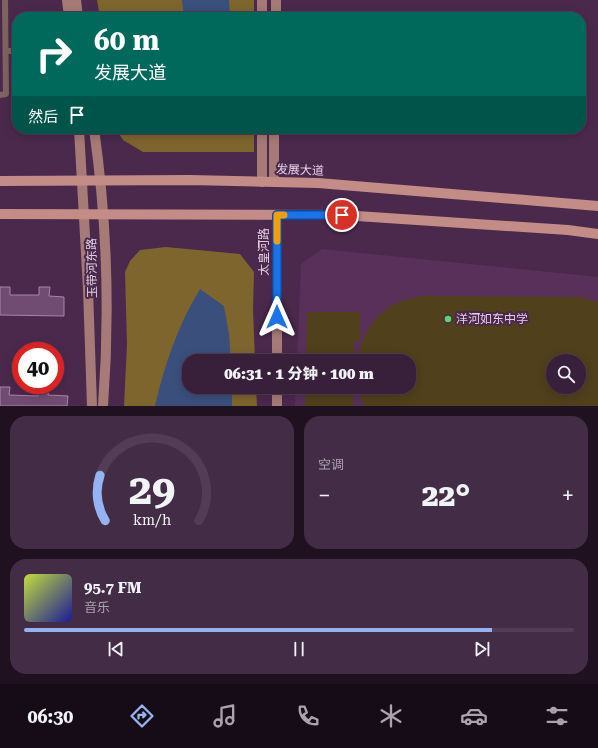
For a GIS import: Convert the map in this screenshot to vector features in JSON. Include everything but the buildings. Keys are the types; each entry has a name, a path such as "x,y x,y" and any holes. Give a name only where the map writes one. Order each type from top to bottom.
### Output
{"main road":[{"name":"发展大道","path":"0,181 190,180 318,183 598,206"},
{"path":"0,214 342,215 568,230 598,234"}],"street":[{"path":"68,0 69,12"},
{"path":"76,0 77,12"},
{"path":"262,0 262,12"},
{"path":"276,0 276,12"},
{"name":"玉带河东路","path":"79,134 92,406"},
{"name":"玉带河东路","path":"95,134 104,214 107,352 103,406"},
{"path":"262,134 262,182"},
{"path":"274,134 274,182"},
{"name":"太皇河路","path":"277,215 277,354"},
{"path":"277,394 277,406"}],"lane":[{"path":"0,94 6,94 5,0"},
{"path":"6,51 12,51"}],"shaded area":[{"path":"97,0 254,0 254,12 99,12"},
{"path":"119,134 254,134 254,152 143,152 123,140"},
{"path":"166,247 240,254 254,272 253,310 255,354 182,354 182,394 256,394 257,406 124,406 127,344 125,272 130,261 140,250"},
{"name":"洋河如东中学","path":"322,249 598,277 598,406 295,406 296,394 416,394 416,354 297,354 301,264"},
{"path":"421,296 581,297 598,302 598,406 364,406 360,394 416,394 416,354 359,354 364,337 373,323 384,311 394,304"},
{"path":"307,312 360,312 360,341 354,341 354,354 306,354"},
{"path":"305,394 353,394 353,406 305,406"}],"water":[{"path":"182,0 229,0 230,12 183,12"},
{"path":"200,289 224,306 229,334 230,354 182,354 182,394 232,394 232,406 155,406 178,331"}],"slow traffic":[{"path":"277,241 277,215 284,215"}],"place":[{"name":"洋河如东中学","path":"448,319"}],"route":[{"path":"277,317 277,215 342,215"}]}
